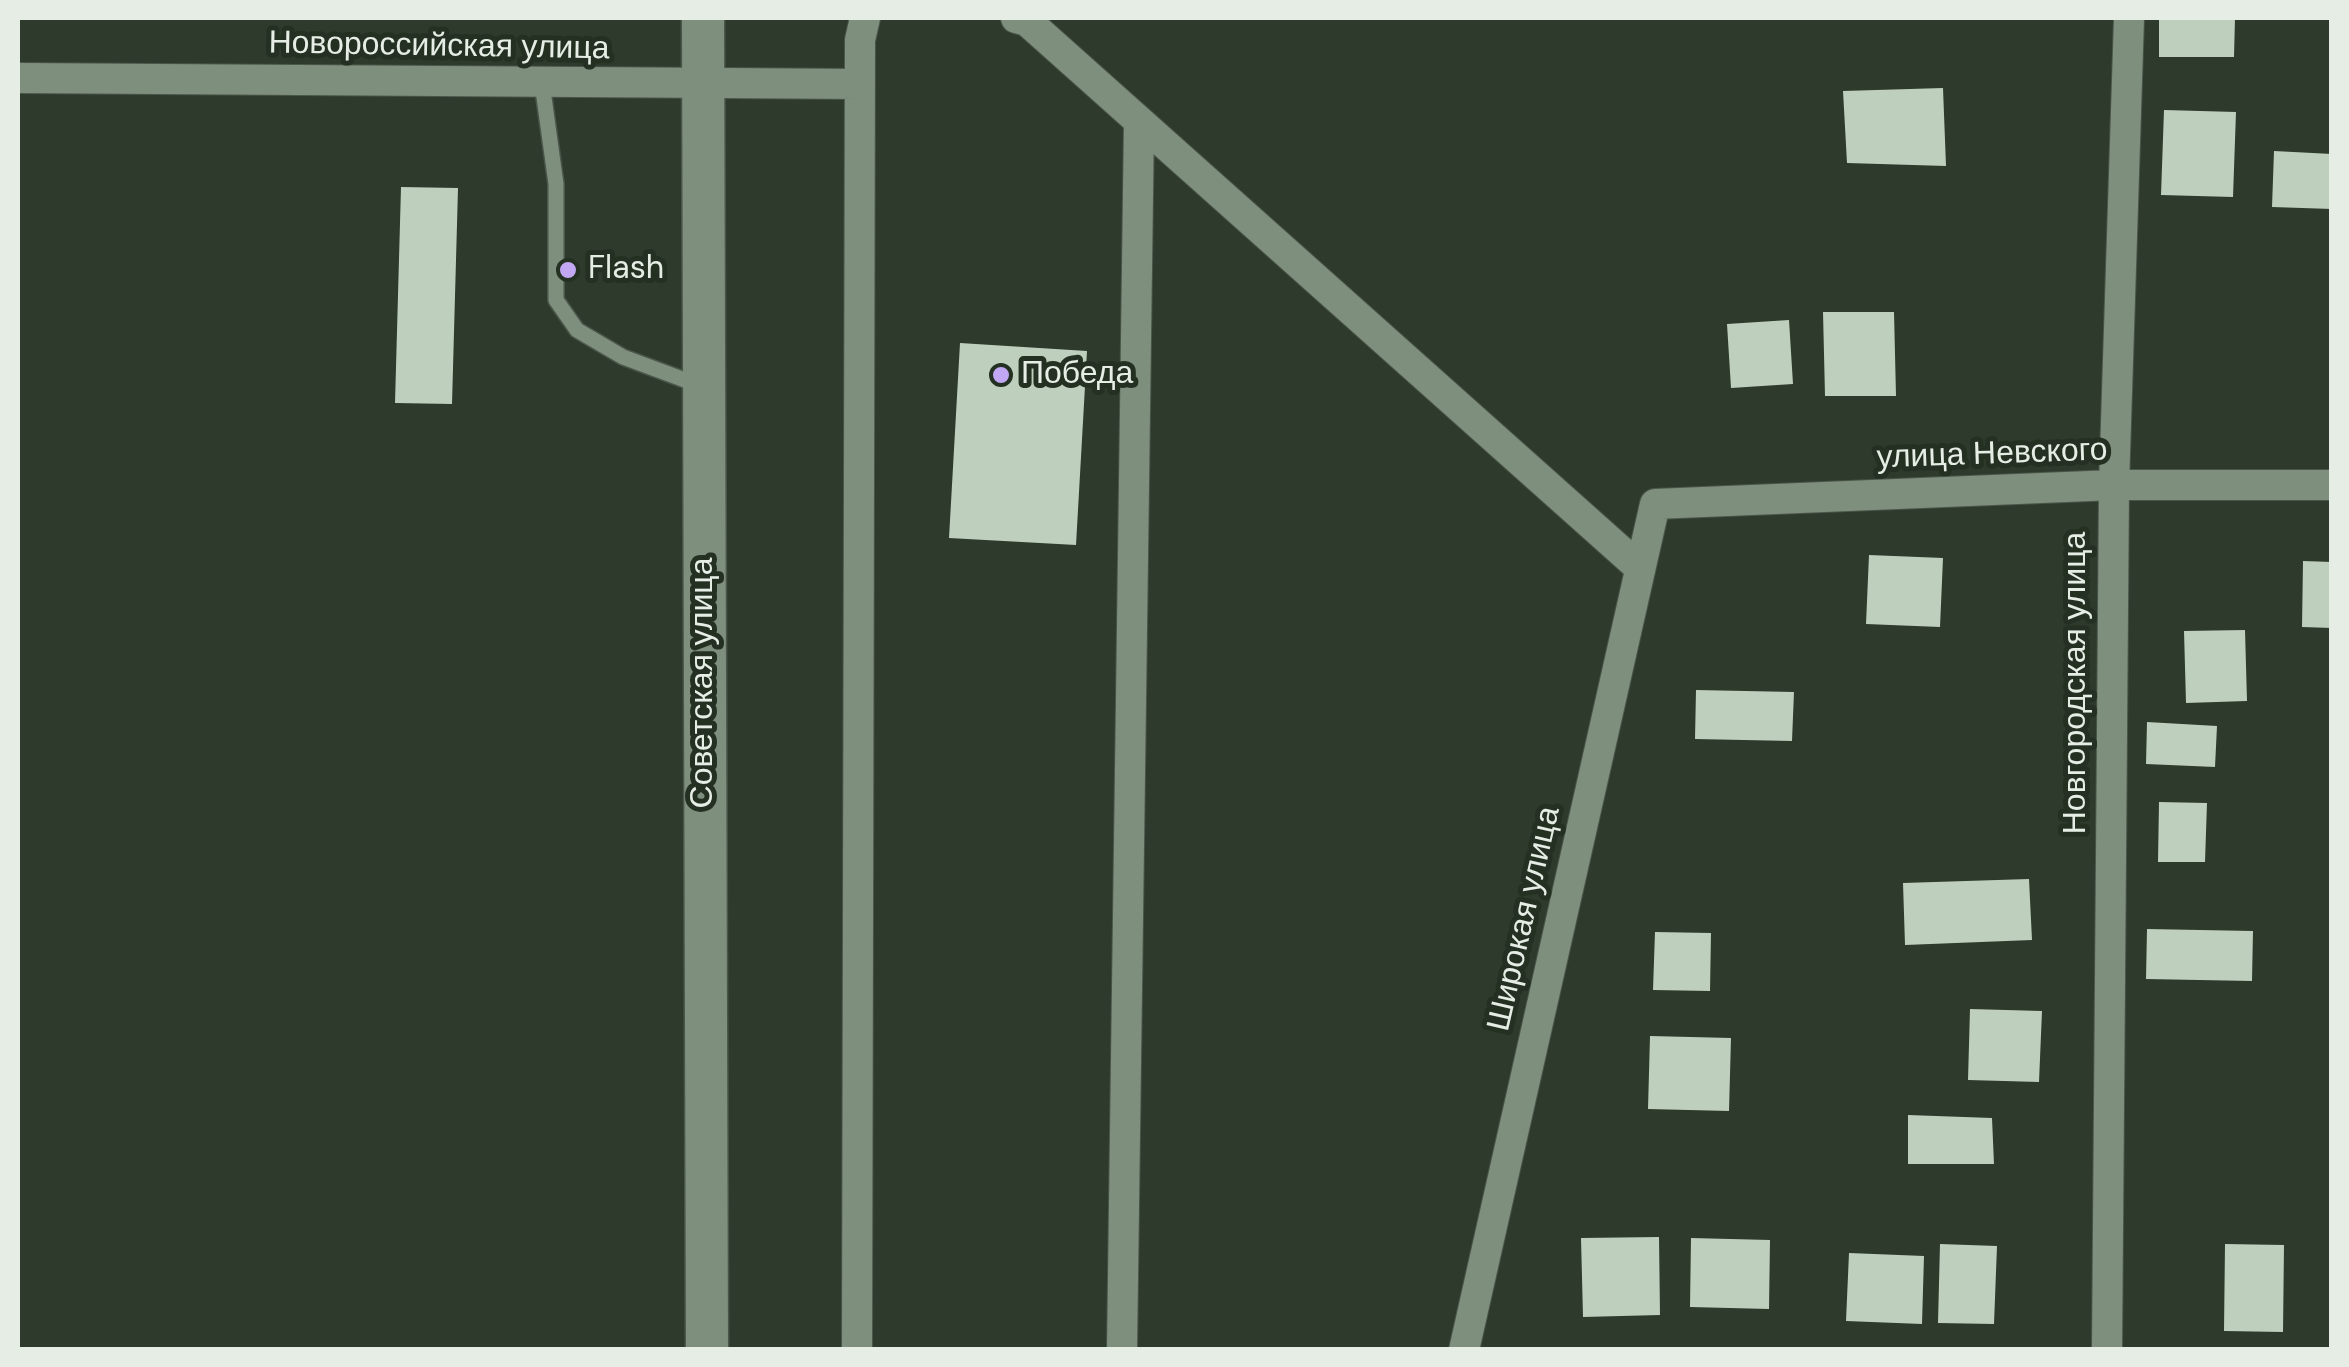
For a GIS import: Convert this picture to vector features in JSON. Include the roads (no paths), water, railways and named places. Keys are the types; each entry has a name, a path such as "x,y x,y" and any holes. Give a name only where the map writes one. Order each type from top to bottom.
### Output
{"main road":[{"name":"Советская улица","path":"703,18 707,1350"}],"street":[{"path":"857,1350 860,40 864,18"},
{"path":"1016,18 1027,22 1640,568"},
{"name":"Новгородская улица","path":"2107,1350 2114,485 2129,18"},
{"name":"Новороссийская улица","path":"18,78 860,84"},
{"path":"1122,1350 1139,122"},
{"name":"улица Невского","path":"1655,504 2114,485 2332,485"},
{"name":"Широкая улица","path":"1464,1350 1655,504"}],"lane":[{"path":"542,84 556,184 556,300 576,330 623,357 703,388"}],"place":[{"name":"Flash","path":"568,270"},
{"name":"Победа","path":"1001,375"}]}
